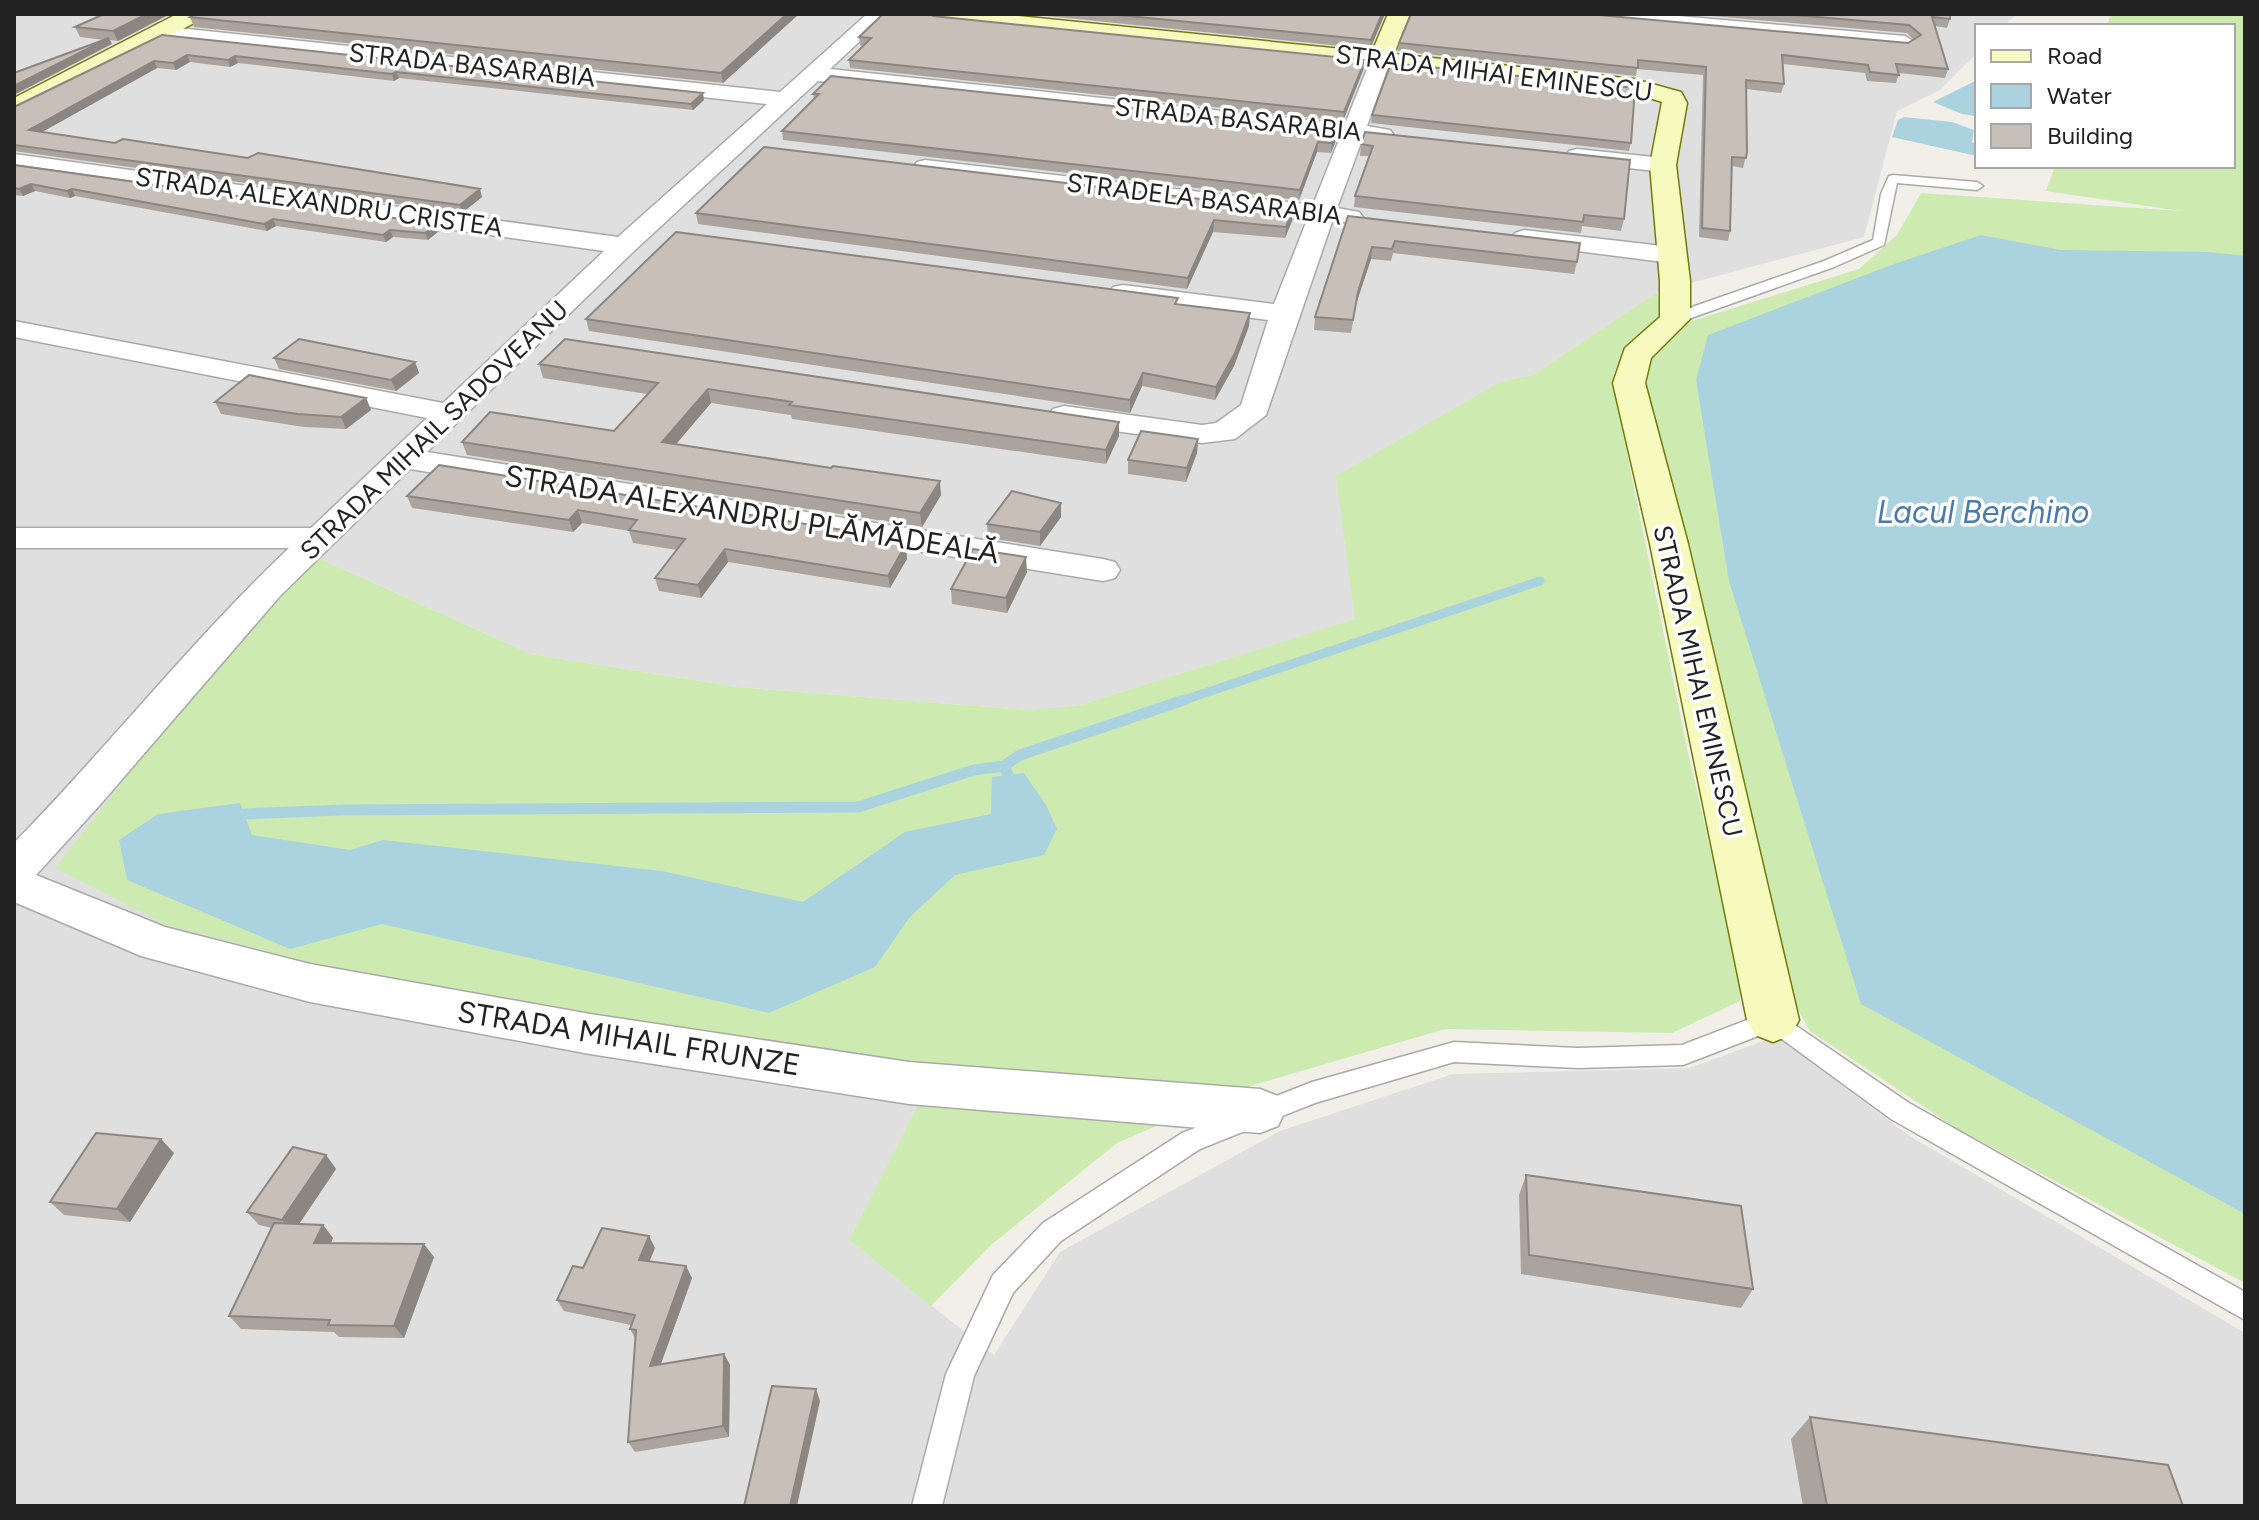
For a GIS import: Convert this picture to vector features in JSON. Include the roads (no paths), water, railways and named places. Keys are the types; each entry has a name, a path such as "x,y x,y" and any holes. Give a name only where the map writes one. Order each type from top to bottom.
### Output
{"street":[{"path":"14,108 194,14"},
{"name":"STRADA MIHAIL SADOVEANU","path":"14,870 85,796 268,588 446,413 879,14"},
{"name":"STRADA MIHAI EMINESCU","path":"934,14 1032,19 1634,86 1663,92 1675,103 1663,165 1675,319 1636,355 1629,383 1669,544 1773,1020"},
{"path":"1035,410 1175,432 1224,432 1255,409 1284,314 1399,14"},
{"path":"1588,14 1905,42"},
{"name":"STRADA BASARABIA","path":"160,32 784,99"},
{"name":"STRADA BASARABIA","path":"813,74 1401,137"},
{"path":"737,145 768,149"},
{"path":"1555,154 1663,165"},
{"name":"STRADA ALEXANDRU CRISTEA","path":"14,161 634,237 674,232"},
{"name":"STRADELA BASARABIA","path":"907,165 1367,219"},
{"path":"1499,235 1671,255"},
{"path":"1096,289 1284,314"},
{"path":"14,329 446,413"},
{"path":"534,335 566,340"},
{"name":"STRADA ALEXANDRU PLĂMĂDEALĂ","path":"402,458 1103,570"},
{"path":"14,538 320,538"},
{"name":"STRADA MIHAIL FRUNZE","path":"14,884 157,943 310,983 450,1009 909,1083 1260,1111"}],"lane":[{"path":"1675,319 1702,306 1841,262 1879,242 1884,228 1887,190 1893,179 1977,186"},
{"path":"927,1506 960,1374 1003,1284 1052,1232 1191,1141 1260,1111 1312,1093 1454,1052 1578,1058 1683,1055 1773,1020 1900,1111 2245,1307"}],"water":[{"path":"1975,81 1975,116 1933,102"},
{"path":"1904,117 1952,122 1974,130 1972,142 1975,144 1975,156 1892,137 1898,120"},
{"name":"Lacul Berchino","path":"1981,235 2061,250 2210,252 2245,256 2245,1214 1861,1004 1729,581 1696,380 1708,335 1894,264"},
{"path":"1024,773 1046,805 1057,829 1044,855 955,875 910,917 875,967 769,1013 382,924 290,949 127,880 119,840 158,814 240,803 252,835 350,850 383,840 662,871 803,902 905,832 991,814 992,777"}],"waterway":[{"path":"1178,702 1540,581"},
{"path":"1004,766 1020,755 1184,700"},
{"path":"244,814 342,810 858,807 974,770 1004,766"},
{"path":"1004,766 1008,775"}]}
